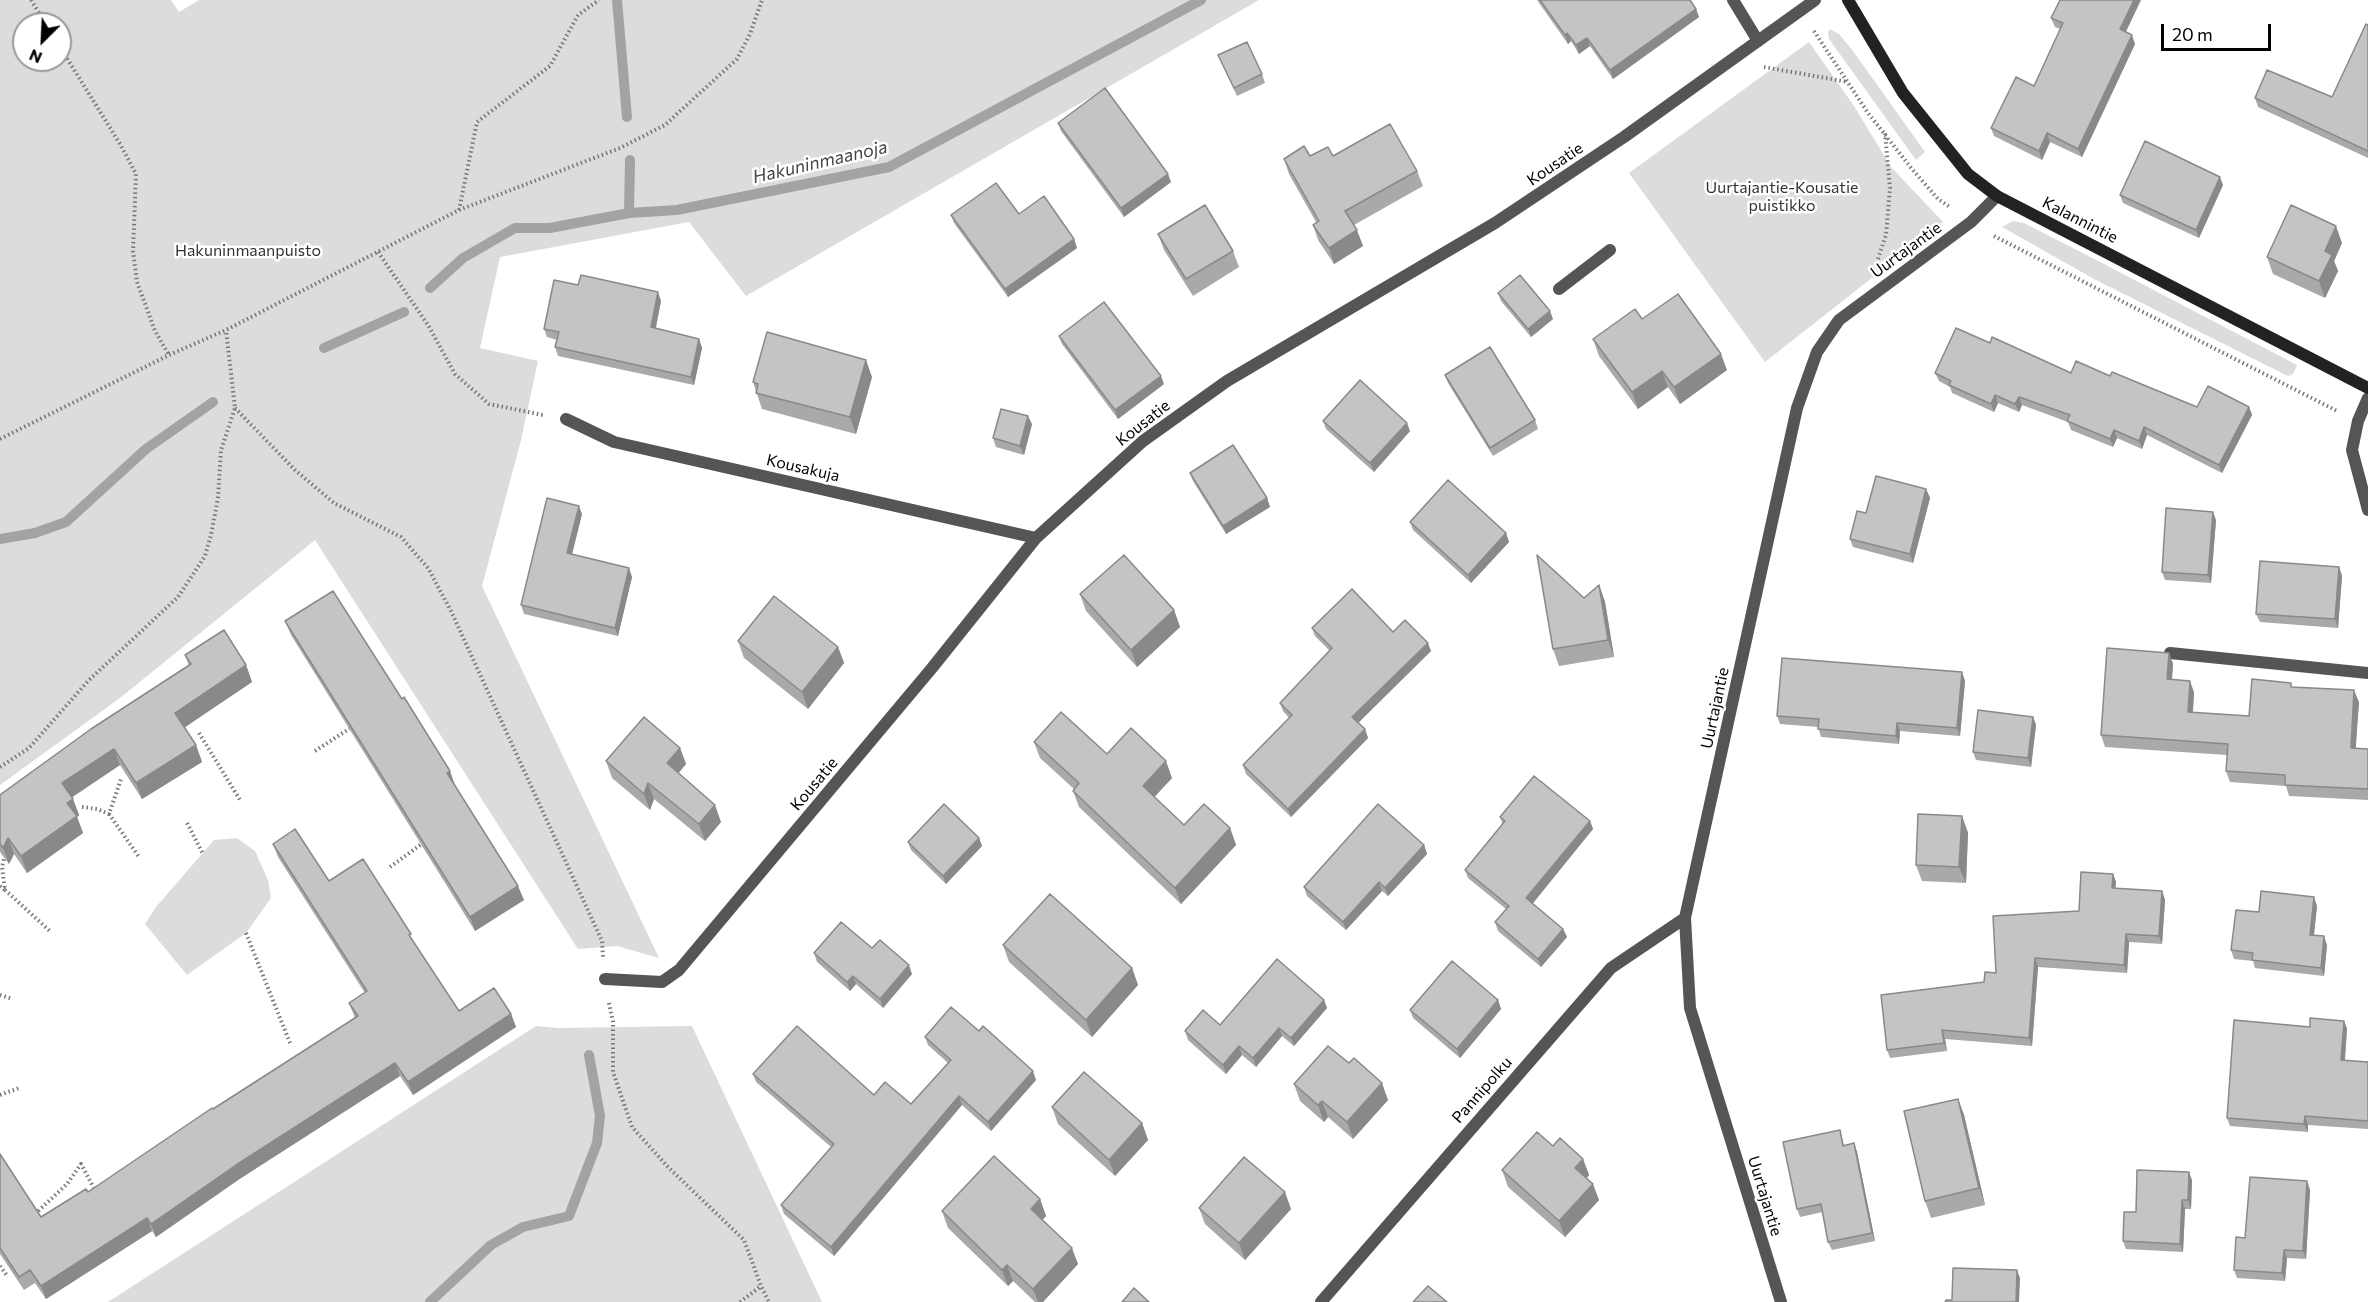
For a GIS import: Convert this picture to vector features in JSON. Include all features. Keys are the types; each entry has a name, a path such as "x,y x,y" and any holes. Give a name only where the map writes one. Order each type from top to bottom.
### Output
{"street":[{"path":"1733,0 1758,41"},
{"name":"Kousatie","path":"605,979 662,982 679,970 932,668 1036,538 1143,441 1227,381 1495,223 1624,137 1815,0"},
{"name":"Kalannintie","path":"1848,0 1903,93 1968,174 1997,196 2368,388"},
{"name":"Uurtajantie","path":"1781,1302 1690,1008 1685,918 1797,408 1817,352 1839,320 1971,222 1997,196"},
{"path":"1560,289 1610,250"},
{"path":"2368,398 2358,421 2352,450 2368,510"},
{"name":"Kousakuja","path":"566,419 614,442 1036,538"},
{"path":"2170,653 2368,673"},
{"name":"Pannipolku","path":"1321,1302 1611,968 1685,918"}],"path":[{"path":"459,210 477,122 550,66 578,15 598,0"},
{"path":"0,439 169,355 226,330 459,210 620,148 665,125 737,59 750,34 762,0"},
{"path":"1756,65 1849,82"},
{"path":"72,66 136,174 133,251 137,282 155,331 169,355"},
{"path":"1865,300 1886,235 1890,188 1885,133"},
{"path":"378,252 428,325 455,374 489,404 566,419"},
{"path":"0,767 29,748 88,681 178,597 205,556 218,498 221,450 236,408 226,330"},
{"path":"236,408 295,470 334,503 401,537 428,568 451,611 602,941 605,979 613,1023 613,1072 632,1127 668,1167 744,1240 769,1302"},
{"path":"315,751 353,726"},
{"path":"199,733 240,800"},
{"path":"109,814 122,779"},
{"path":"82,807 97,809 109,814 139,857"},
{"path":"187,823 202,854"},
{"path":"390,867 426,841"},
{"path":"5,854 2,867 5,890"},
{"path":"0,886 51,932"},
{"path":"246,933 290,1043"},
{"path":"0,995 13,999"},
{"path":"0,1095 19,1088"},
{"path":"31,1217 67,1184 81,1164 97,1194"},
{"path":"0,1266 8,1277"},
{"path":"740,1302 761,1286"}],"green space":[{"name":"Hakuninmaanpuisto","path":"0,0 171,0 179,12 199,0 1259,0 746,296 689,222 500,257 480,348 538,361 521,440 482,586 659,958 617,946 578,949 315,540 120,698 0,785"},
{"path":"1830,29 1839,34 1853,51 1925,152 1916,160 1829,39"},
{"name":"Uurtajantie-Kousatie puistikko","path":"1809,42 1854,106 1891,167 1943,222 1765,362 1629,173"},
{"path":"2013,221 2024,223 2297,365 2293,374 2288,376 2094,279 2002,227"},
{"path":"237,838 255,851 268,880 271,898 246,933 187,975 145,924 156,907 214,840"},
{"path":"536,1026 558,1028 692,1026 822,1302 108,1302"}],"building":[{"path":"1540,0 1690,0 1696,9 1610,70 1587,38 1576,45 1567,33 1565,35"},
{"path":"2060,0 2134,0 2120,29 2132,35 2078,149 2047,133 2039,151 1991,128 2016,77 2034,86 2063,23 2051,18"},
{"path":"2366,24 2368,25 2368,151 2255,98 2267,70 2332,97"},
{"path":"1247,42 1262,74 1234,88 1218,55"},
{"path":"1105,88 1168,174 1121,208 1058,123"},
{"path":"1390,124 1417,171 1345,211 1357,230 1329,248 1313,225 1319,221 1284,159 1304,146 1310,156 1328,147 1333,156"},
{"path":"2145,141 2220,177 2196,230 2120,195"},
{"path":"996,183 1019,214 1044,196 1074,239 1005,289 951,215"},
{"path":"1205,205 1233,251 1186,279 1158,234"},
{"path":"2291,205 2336,226 2325,251 2332,255 2319,281 2267,257"},
{"path":"581,275 658,292 651,327 699,339 691,377 555,347 559,332 544,329 554,280 578,285"},
{"path":"1520,275 1550,311 1528,329 1498,293"},
{"path":"1678,294 1721,354 1674,387 1662,371 1632,392 1593,339 1635,309 1642,319"},
{"path":"1104,302 1161,376 1115,410 1059,336"},
{"path":"1956,328 1990,343 1992,337 2071,373 2076,361 2110,376 2112,372 2197,407 2208,386 2249,407 2219,465 2144,427 2139,441 2114,430 2110,439 2067,421 2070,415 2019,397 2015,404 1995,395 1991,404 1949,385 1951,381 1935,373"},
{"path":"767,332 866,360 850,417 756,393 758,384 753,382"},
{"path":"1490,347 1535,420 1490,448 1445,375"},
{"path":"1360,380 1407,423 1370,463 1323,421"},
{"path":"1001,409 1028,416 1020,446 993,438"},
{"path":"1233,445 1267,498 1223,526 1190,473"},
{"path":"1876,476 1926,489 1910,554 1850,539 1857,511 1866,513"},
{"path":"1448,480 1506,533 1468,575 1410,522"},
{"path":"547,498 579,506 567,553 629,568 615,628 521,605"},
{"path":"2166,508 2213,512 2208,575 2162,572"},
{"path":"1124,555 1174,610 1131,650 1080,594"},
{"path":"1537,555 1584,598 1599,585 1608,640 1553,649"},
{"path":"2260,561 2339,567 2335,619 2256,614"},
{"path":"1352,589 1393,632 1405,620 1428,643 1352,717 1365,729 1288,809 1243,765 1292,715 1280,703 1332,648 1312,628"},
{"path":"333,591 402,699 404,697 450,771 447,773 518,886 470,917 285,621"},
{"path":"774,596 838,647 802,692 738,641"},
{"path":"224,630 246,665 175,713 196,745 136,783 114,749 62,783 73,799 67,803 77,816 21,856 8,838 3,848 0,844 0,795 91,729 191,664 185,655"},
{"path":"2107,648 2169,653 2167,679 2190,681 2188,712 2249,716 2252,679 2291,683 2291,687 2354,690 2351,748 2368,749 2368,789 2285,785 2285,775 2226,771 2228,744 2101,735"},
{"path":"1782,658 1962,672 1957,728 1897,723 1896,736 1818,729 1819,719 1777,716"},
{"path":"1978,710 2033,717 2028,758 1973,752"},
{"path":"1061,712 1107,754 1131,728 1166,761 1143,786 1184,825 1204,804 1230,828 1175,888 1073,791 1079,783 1034,742"},
{"path":"644,717 680,748 667,763 715,805 699,824 648,783 644,794 606,761"},
{"path":"1534,776 1590,821 1526,898 1563,929 1538,959 1495,922 1509,906 1465,870 1505,821 1500,817"},
{"path":"944,804 979,838 943,876 908,842"},
{"path":"1378,804 1424,845 1385,888 1379,882 1343,922 1304,887"},
{"path":"1918,814 1962,816 1959,867 1916,865"},
{"path":"295,829 329,881 363,859 459,1011 494,988 511,1014 408,1082 395,1063 236,1165 151,1224 147,1218 41,1286 30,1270 19,1277 0,1248 0,1154 41,1217 86,1189 88,1192 212,1108 358,1016 349,1003 367,991 273,844"},
{"path":"2081,872 2113,874 2112,888 2162,891 2159,936 2126,934 2124,965 2035,958 2029,1038 1942,1030 1944,1043 1887,1050 1881,995 1984,982 1985,972 1996,973 1993,916 2079,911"},
{"path":"2261,891 2314,897 2310,935 2324,936 2321,968 2252,960 2253,953 2231,950 2236,910 2259,912"},
{"path":"1050,894 1132,968 1086,1020 1003,945"},
{"path":"841,922 872,948 880,940 909,965 880,999 853,976 847,982 814,953"},
{"path":"1277,959 1324,1000 1291,1038 1279,1028 1253,1058 1239,1046 1223,1065 1185,1031 1203,1010 1220,1025"},
{"path":"1452,961 1498,1000 1457,1049 1410,1010"},
{"path":"951,1007 979,1031 983,1026 1033,1071 988,1122 959,1096 831,1247 781,1205 834,1144 753,1074 797,1026 874,1095 885,1082 911,1104 951,1060 925,1037"},
{"path":"2310,1018 2344,1021 2341,1060 2368,1062 2368,1121 2305,1116 2304,1124 2227,1118 2234,1020 2310,1027"},
{"path":"1328,1046 1349,1063 1354,1058 1382,1083 1347,1122 1322,1101 1318,1105 1294,1084"},
{"path":"1084,1072 1142,1123 1109,1160 1052,1107"},
{"path":"1958,1099 1979,1188 1925,1201 1904,1111"},
{"path":"1840,1130 1843,1146 1854,1143 1872,1233 1828,1242 1821,1204 1797,1209 1783,1142"},
{"path":"1537,1132 1553,1146 1560,1138 1583,1159 1575,1168 1593,1184 1559,1221 1502,1170"},
{"path":"994,1156 1040,1199 1031,1209 1072,1248 1033,1289 1007,1265 1002,1270 942,1211"},
{"path":"1244,1157 1285,1192 1239,1243 1199,1208"},
{"path":"2137,1170 2189,1172 2188,1200 2182,1200 2180,1244 2123,1241 2124,1212 2136,1212"},
{"path":"2250,1177 2307,1181 2303,1251 2284,1250 2282,1273 2234,1270 2236,1237 2245,1238"},
{"path":"1953,1268 2017,1270 2016,1302 1945,1302 1952,1300"},
{"path":"1428,1286 1447,1302 1413,1302"},
{"path":"1134,1288 1149,1302 1122,1302"}],"waterway":[{"path":"617,0 627,117"},
{"name":"Hakuninmaanoja","path":"430,288 463,258 515,228 550,228 629,213 677,210 889,167 1201,0"},
{"path":"629,213 630,160"},
{"name":"Hakuninmaanoja","path":"324,348 404,312"},
{"name":"Hakuninmaanoja","path":"0,539 35,533 66,522 146,449 213,402"},
{"path":"430,1302 491,1245 523,1227 569,1216 597,1143 600,1116 589,1055"}]}
